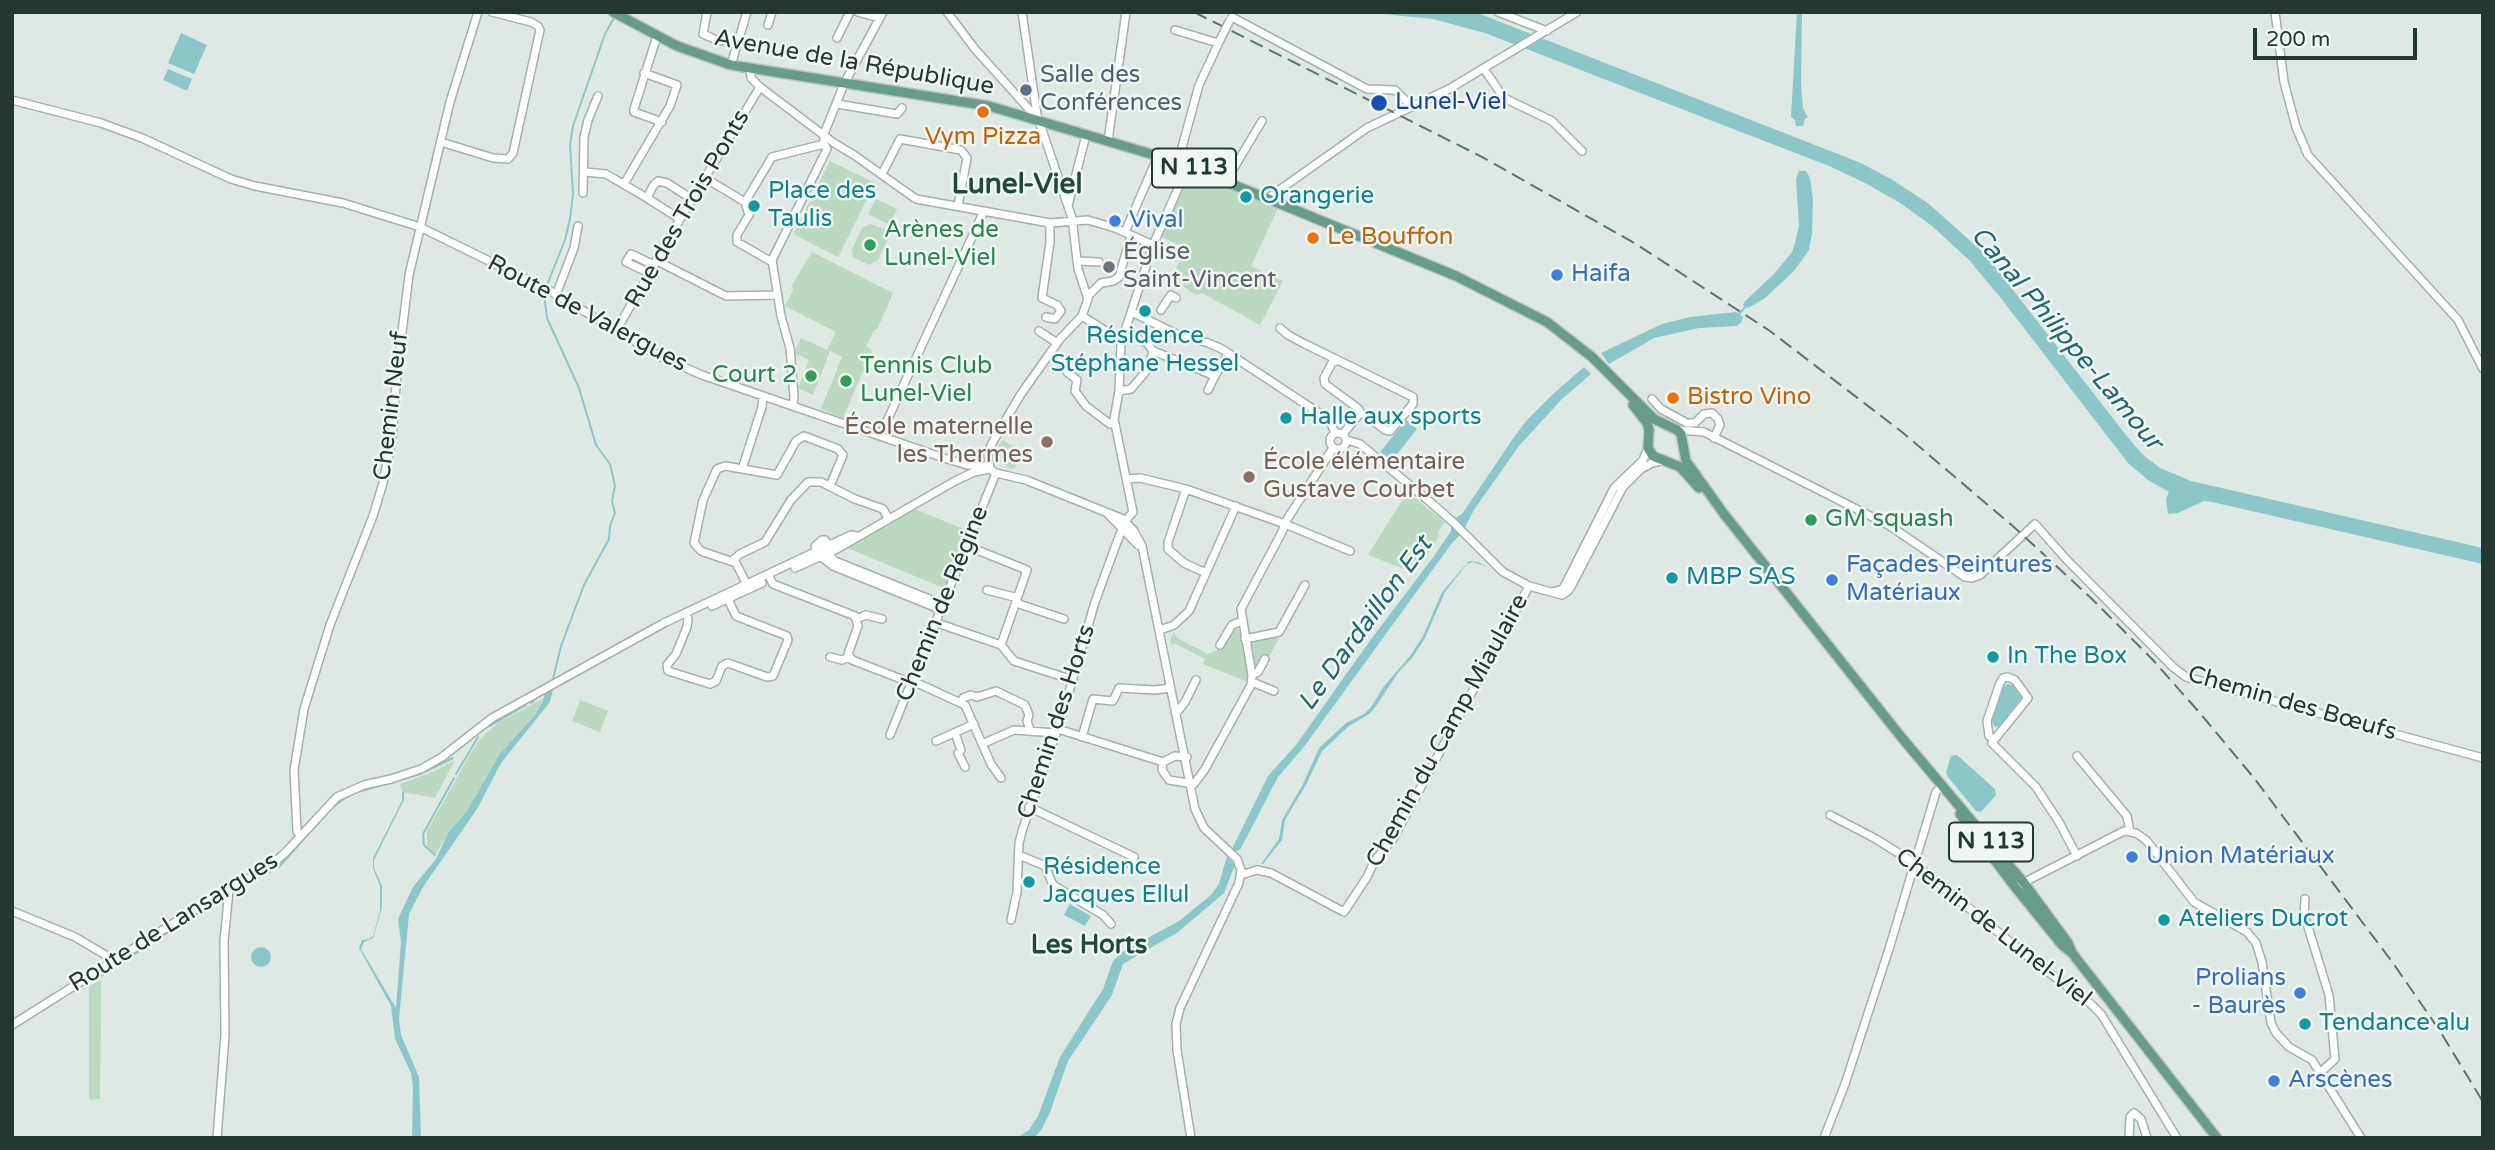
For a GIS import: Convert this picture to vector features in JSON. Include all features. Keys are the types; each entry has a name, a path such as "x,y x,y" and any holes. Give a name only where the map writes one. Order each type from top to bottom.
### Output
{"main road":[{"name":"Avenue de la République","path":"612,12 692,52 731,65 956,99 1038,120 1178,162 1456,276 1507,301 1547,322 1614,378"},
{"name":"N 113","path":"1614,378 1654,419 1665,426"},
{"name":"N 113","path":"1614,378 1647,424 1648,443"},
{"path":"1665,426 1677,430 1683,439 1683,447 1677,457 1663,461 1653,456 1648,443 1654,430 1665,426"},
{"name":"N 113","path":"1683,447 1686,461 1724,514 2217,1138"},
{"name":"N 113","path":"1663,461 1680,467 1724,514"},
{"name":"N 113","path":"1902,738 1908,750 1939,789 2019,885"}],"street":[{"name":"Chemin Neuf","path":"300,836 297,831 293,785 297,742 304,709 321,649 373,516 383,483 392,438 408,286 459,66 478,12"},
{"path":"441,142 493,158 508,159 513,153 540,30 531,22 492,12"},
{"path":"707,12 702,34 719,41 725,40"},
{"path":"731,65 747,12"},
{"path":"768,25 772,12"},
{"path":"837,38 850,12"},
{"path":"793,406 790,348 772,262 825,146 824,134 844,84 881,15 858,12"},
{"path":"947,12 975,49 1038,120"},
{"path":"1022,12 1038,120 1073,222 1077,261 1087,297 1082,316 1123,337 1147,343 1153,352 1215,376"},
{"path":"1108,141 1126,12"},
{"path":"1498,12 1544,32"},
{"path":"1268,198 1367,128 1484,69 1577,12"},
{"path":"2275,12 2284,82 2296,127 2308,155 2458,320 2483,369"},
{"path":"1178,162 1199,85 1232,16 1367,89 1395,90 1412,107"},
{"path":"1175,30 1220,40"},
{"path":"657,36 644,73 635,112 662,122"},
{"path":"750,69 751,78 760,87 916,199 1050,223 1088,220 1128,233 1153,245"},
{"path":"1484,69 1504,98 1552,121 1582,151"},
{"path":"624,184 662,122 677,85 644,73"},
{"name":"Rue des Trois Ponts","path":"616,331 760,87"},
{"path":"583,193 584,137 598,96"},
{"name":"Route de Valergues","path":"12,100 101,122 231,179 343,203 420,227 554,294 661,357 944,458 969,470 993,471"},
{"path":"836,104 897,114 902,108"},
{"path":"1226,181 1262,121"},
{"path":"1068,207 1086,135"},
{"path":"882,174 900,139 961,150 967,158 958,206"},
{"path":"745,202 772,157 825,146 849,151"},
{"path":"1087,297 1101,283 1119,277 1128,233 1158,156"},
{"name":"Chemin des Horts","path":"1011,920 1017,892 1021,835 1057,731 1095,602 1124,525 1134,510 1114,419 1123,337 1153,245 1188,166"},
{"path":"585,173 606,174 680,219"},
{"path":"705,178 745,202 749,215 737,235 737,242 772,262"},
{"path":"647,198 658,181 667,183 692,199"},
{"path":"880,436 984,211"},
{"path":"1046,317 1055,319 1060,309 1042,298 1050,223"},
{"path":"554,294 574,248 578,226"},
{"path":"649,274 626,262 631,254 726,296 777,295"},
{"path":"1077,261 1099,262"},
{"path":"1161,310 1171,295 1176,298"},
{"path":"1132,312 1174,332 1216,345 1320,413 1341,436 1343,447 1333,448"},
{"name":"Chemin de Régine","path":"890,735 967,547 993,471 988,450 1021,394 1057,343 1082,316"},
{"path":"1280,328 1288,335 1410,394 1415,401 1390,431 1360,413 1359,409 1325,384 1324,378 1332,363 1338,360"},
{"path":"1039,331 1057,343"},
{"path":"1119,391 1131,389 1148,369 1153,352"},
{"path":"1208,390 1227,354"},
{"path":"1071,367 1067,372 1077,380 1075,391 1086,406 1110,424"},
{"path":"742,469 765,396"},
{"path":"1652,399 1661,409 1687,424 1695,423 1704,414 1712,413 1720,425 1713,437"},
{"path":"1333,448 1330,439 1341,436 1360,413"},
{"path":"1677,430 1699,431 1713,437"},
{"path":"1683,447 1690,438 1699,434 1713,437"},
{"path":"748,586 733,560 701,551 695,546 702,500 716,469 722,466 777,475 799,438 804,436 838,449 842,455 830,486"},
{"path":"1341,436 1360,444 1453,522 1503,572 1529,586 1562,595 1568,591 1623,487 1641,469 1663,461"},
{"name":"Chemin des Bœufs","path":"1713,437 1890,526 1965,577 1980,575 2035,524 2066,559 2186,677 2483,758"},
{"path":"1551,592 1564,587 1610,495 1626,474 1643,460 1648,443"},
{"path":"1252,678 1242,621 1243,605 1285,524 1333,448"},
{"path":"818,555 955,481 969,470"},
{"path":"993,471 1026,480 1108,514 1124,525 1141,548 1152,581 1195,809 1204,828 1237,859 1241,875 1239,883 1180,1008 1176,1024 1177,1050 1191,1138"},
{"path":"1127,479 1140,478 1186,489 1285,524 1350,551"},
{"path":"733,560 765,542 791,500 803,485 813,481 883,509 888,518"},
{"path":"1186,489 1168,549 1184,563 1206,573"},
{"path":"1162,630 1187,615 1236,506"},
{"path":"822,540 828,542 830,556 835,561 943,607 879,586 833,566 818,555 815,546 822,540"},
{"path":"967,547 1027,570 1001,645"},
{"name":"Route de Lansargues","path":"12,1025 270,866 337,797 364,785 421,769 442,757 492,718 657,628 818,555"},
{"path":"769,577 778,586 852,614 857,619 858,626 848,651 849,657 855,662 966,706 991,764 1001,778"},
{"path":"1245,639 1281,630 1305,585"},
{"name":"Chemin du Camp Miaulaire","path":"1241,875 1257,870 1271,873 1343,912 1375,860 1393,839 1529,586"},
{"path":"987,590 1014,597 1019,604 1064,619"},
{"path":"687,615 687,627 676,654 668,662 667,668 671,673 706,684 713,683 722,666 728,663 767,677 773,676 788,640 787,636 736,616 727,597"},
{"path":"857,619 866,615 882,619"},
{"path":"1220,645 1232,625 1242,621"},
{"path":"937,623 1001,645 1014,661 1073,680"},
{"path":"1162,630 1170,688 1177,711"},
{"path":"830,657 842,660 849,657"},
{"path":"1192,784 1205,769 1252,678 1265,659"},
{"path":"1994,740 1989,736 1987,721 2000,683 2003,678 2008,677 2015,680 2028,698 1992,743 2036,787 2077,856"},
{"path":"1252,678 1275,691"},
{"path":"1177,711 1196,680"},
{"path":"1082,737 1093,699 1113,701 1119,688 1170,688"},
{"path":"961,703 963,698 971,695 977,697 996,691 1025,705 1030,730"},
{"path":"936,741 974,724"},
{"path":"982,744 1014,730 1057,731 1163,762 1175,756 1186,756"},
{"path":"955,733 961,750 958,753 965,767"},
{"path":"2077,756 2127,816 2130,832"},
{"path":"1163,762 1162,770 1166,777 1179,783 1192,784"},
{"path":"1824,1138 1889,949 1939,789"},
{"path":"1030,807 1133,857 1130,864"},
{"name":"Chemin de Lunel-Viel","path":"1830,815 1914,863 2091,1004 2101,1014 2177,1138"},
{"path":"2019,885 2124,831 2136,833 2146,839 2194,902 2247,932 2256,943 2262,962 2271,1023 2276,1033 2289,1047 2312,1060 2359,1137"},
{"path":"1019,855 1045,866 1053,885 1103,915 1111,924"},
{"path":"217,1138 225,1035 224,941 229,890"},
{"path":"2305,900 2304,915 2329,995 2335,1059 2321,1072"},
{"path":"12,911 75,937 114,960"},
{"path":"2129,1138 2130,1117 2134,1113 2140,1119 2147,1138"}],"green space":[{"path":"830,161 875,183 838,257 793,234"},
{"path":"1189,170 1199,178 1207,178 1278,208 1251,266 1283,281 1260,325 1202,293 1196,295 1176,282 1177,279 1173,276 1185,248 1160,236"},
{"path":"876,199 897,209 890,225 868,214"},
{"name":"Arènes de Lunel-Viel","path":"870,224 886,229 883,233 888,239 878,260 869,265 853,257 852,249 862,228"},
{"path":"812,252 893,293 878,328 874,330 866,346 872,350 843,418 821,409 842,357 830,351 813,395 798,388 809,360 794,353 801,338 827,350 836,332 785,306 793,290 792,285"},
{"path":"1002,440 1017,448 1022,456 1015,468 1011,469 994,458 994,452"},
{"path":"1407,492 1445,522 1438,532 1439,537 1414,573 1368,555"},
{"path":"913,510 969,531 946,589 847,548 877,528"},
{"path":"1235,627 1241,631 1248,682 1203,664 1205,659 1176,644 1171,645 1174,632 1177,638 1208,654 1220,649 1231,629"},
{"path":"1277,636 1278,640 1268,659 1255,672 1251,643"},
{"path":"544,698 534,716 499,755 467,811 448,833 436,854 427,846 427,831 480,739 498,723"},
{"path":"580,700 608,711 600,732 572,721"},
{"path":"455,760 435,798 402,792 400,784"},
{"path":"101,980 100,1099 89,1100 89,986"}],"water":[{"path":"1363,12 1480,14 1861,163 1929,204 1985,254 2126,435 2142,454 2160,468 2191,481 2483,548 2483,564 2212,502 2204,501 2178,513 2168,514 2166,499 2169,492 2148,480 2128,463 1969,260 1932,226 1900,203 1829,166 1485,33 1433,19"},
{"path":"1797,12 1802,12 1801,83 1803,109 1808,117 1803,126 1796,126 1791,117"},
{"path":"181,33 207,45 194,74 168,63"},
{"path":"168,69 192,79 187,91 163,80"},
{"path":"1799,171 1806,171 1810,178 1813,200 1809,250 1794,271 1765,298 1748,308 1743,305 1745,301 1773,275 1792,252 1799,226 1796,179"},
{"path":"1736,312 1743,317 1741,323 1736,326 1699,328 1654,338 1609,364 1601,353 1662,324 1690,317"},
{"path":"1584,367 1591,374 1562,399 1518,447 1464,529 1454,519 1462,514 1512,440 1527,420"},
{"path":"1406,420 1417,429 1391,462 1380,452"},
{"path":"1451,524 1461,534 1303,748 1278,777 1241,848 1238,851 1232,849 1268,776 1296,745 1434,556 1451,531"},
{"path":"1469,561 1478,562 1488,567 1473,562 1467,564 1445,592 1425,638 1374,709 1349,726 1322,751 1285,820 1282,840 1261,864 1279,839 1282,820 1303,784 1319,748 1346,723 1364,714 1371,707 1423,636 1442,592"},
{"path":"555,681 550,702 501,763 477,809 423,887 409,914 399,1019 401,1035 419,1077 421,1138 412,1138 411,1073 395,1039 391,1006 359,948 362,940 373,936 380,911 380,886 373,868 373,858 404,792 404,800 374,860 374,868 382,886 382,908 373,938 364,942 361,949 396,1008 401,942 398,919 413,887 436,859 448,833 467,811 499,755 534,716 543,701 547,685"},
{"path":"2007,684 2013,685 2021,694 2021,699 1999,726 1995,727 1992,721 2003,687"},
{"path":"1957,755 1995,789 1996,795 1981,812 1976,811 1946,773 1951,756"},
{"path":"1227,856 1235,865 1224,893 1178,932 1123,964 1112,995 1068,1061 1041,1130 1034,1138 1016,1138 1029,1130 1038,1116 1060,1057 1103,989 1113,961 1122,952 1179,921 1211,895 1219,884"},
{"path":"1070,904 1091,916 1085,926 1064,915"},
{"path":"261,947 268,950 271,957 268,964 261,967 254,964 251,957 254,950"}],"waterway":[{"path":"547,285 565,240 570,219 573,194 570,145 573,126 605,34 615,16"},
{"path":"545,290 547,318 579,388 596,445 610,464 615,486 612,501 615,513 609,539 584,585 561,646 552,683"},
{"name":"Le Dardaillon Est","path":"1738,315 1746,306"},
{"path":"490,726 526,705"},
{"path":"456,774 478,737"},
{"path":"333,807 351,794 420,774 453,758"},
{"path":"435,855 424,845 423,834 454,778"},
{"path":"245,884 279,867 324,816"},
{"path":"114,967 222,898"},
{"path":"89,983 111,970"}],"railway":[{"path":"1194,12 1484,158 1636,244 1770,331 1902,432 2015,528 2093,600 2152,659 2199,712 2254,778 2393,963 2440,1031 2483,1102"}],"place":[{"name":"Salle des Conférences","path":"1026,90"},
{"name":"Lunel-Viel","path":"1379,103"},
{"name":"Vym Pizza","path":"983,112"},
{"name":"Orangerie","path":"1246,197"},
{"name":"Place des Taulis","path":"754,206"},
{"name":"Vival","path":"1115,221"},
{"name":"Le Bouffon","path":"1313,238"},
{"name":"Arènes de Lunel-Viel","path":"870,245"},
{"name":"Église Saint-Vincent","path":"1109,267"},
{"name":"Haifa","path":"1557,275"},
{"name":"Résidence Stéphane Hessel","path":"1145,311"},
{"name":"Court 2","path":"811,376"},
{"name":"Tennis Club Lunel-Viel","path":"846,381"},
{"name":"Bistro Vino","path":"1673,398"},
{"name":"Halle aux sports","path":"1286,418"},
{"name":"École maternelle les Thermes","path":"1047,442"},
{"name":"École élémentaire Gustave Courbet","path":"1249,477"},
{"name":"GM squash","path":"1811,520"},
{"name":"MBP SAS","path":"1672,578"},
{"name":"Façades Peintures Matériaux","path":"1832,580"},
{"name":"In The Box","path":"1993,657"},
{"name":"Union Matériaux","path":"2132,857"},
{"name":"Résidence Jacques Ellul","path":"1029,882"},
{"name":"Ateliers Ducrot","path":"2164,920"},
{"name":"Prolians - Baurès","path":"2300,993"},
{"name":"Tendance alu","path":"2305,1024"},
{"name":"Arscènes","path":"2274,1081"}],"district":[{"name":"Lunel-Viel","path":"1017,186"},
{"name":"Les Horts","path":"1089,946"}],"water label":[{"name":"Canal Philippe-Lamour","path":"2066,339"}]}
